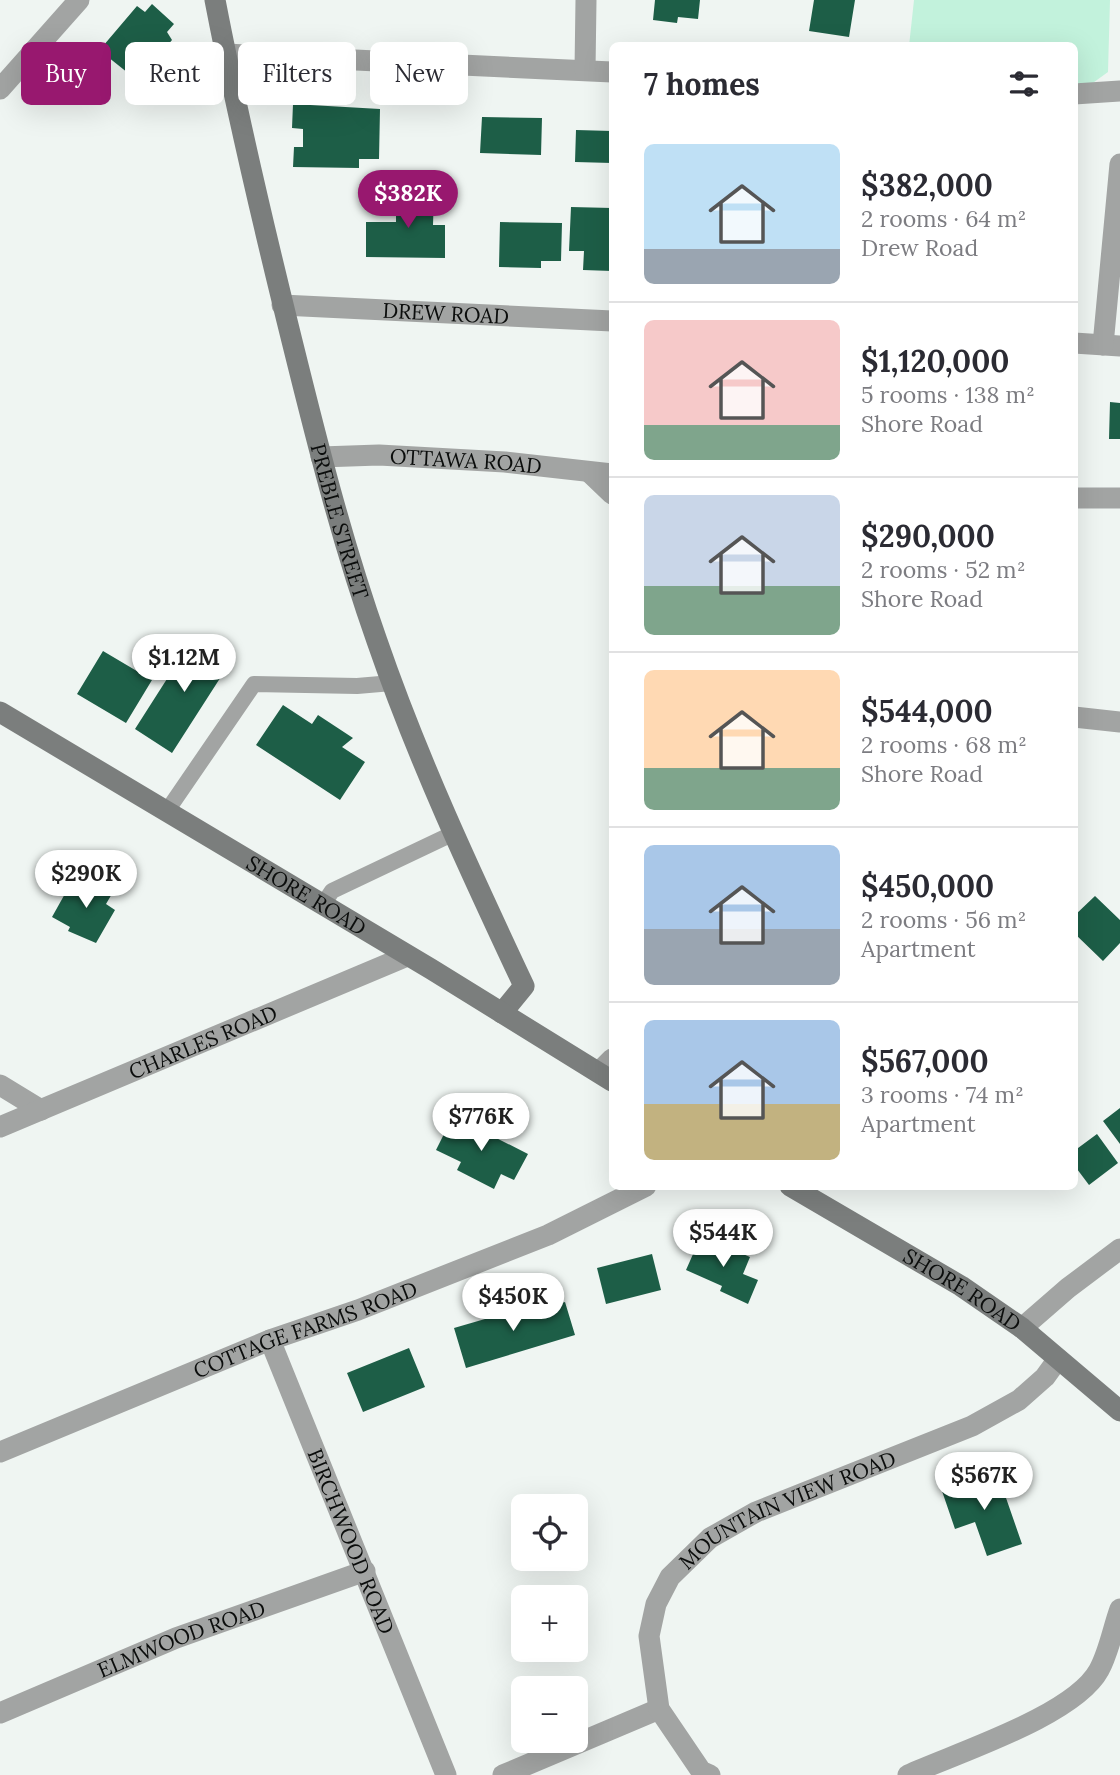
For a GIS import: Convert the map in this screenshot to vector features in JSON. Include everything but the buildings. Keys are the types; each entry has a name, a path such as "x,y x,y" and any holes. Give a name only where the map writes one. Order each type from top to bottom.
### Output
{"street":[{"path":"0,89 79,0"},
{"name":"PREBLE STREET","path":"215,0 282,305 321,457 392,683 452,834 524,986 502,1013"},
{"path":"585,70 586,0"},
{"path":"226,54 609,72"},
{"path":"1078,94 1120,91"},
{"path":"1078,343 1112,345 1120,164"},
{"name":"DREW ROAD","path":"282,305 609,321"},
{"name":"OTTAWA ROAD","path":"321,457 379,455 455,459 609,474"},
{"path":"589,472 609,491"},
{"path":"1078,498 1120,498"},
{"name":"SHORE ROAD","path":"0,712 502,1013 608,1071"},
{"path":"1078,717 1120,722"},
{"name":"CHARLES ROAD","path":"0,1127 407,956"},
{"path":"0,1085 41,1110"},
{"name":"COTTAGE FARMS ROAD","path":"0,1452 270,1340 358,1310 548,1235 638,1190"},
{"name":"SHORE ROAD","path":"816,1193 1022,1328 1120,1411"},
{"path":"1022,1328 1068,1288 1120,1250"},
{"name":"BIRCHWOOD ROAD","path":"270,1340 446,1775"},
{"name":"MOUNTAIN VIEW ROAD","path":"659,1709 649,1636 656,1604 670,1577 689,1556 710,1538 755,1512 972,1426 1019,1400 1045,1377 1058,1359"},
{"name":"ELMWOOD ROAD","path":"0,1713 176,1638 365,1571"},
{"path":"908,1775 971,1749 1071,1701 1098,1671 1120,1609"},
{"path":"503,1775 659,1709 701,1770 709,1775"}],"lane":[{"path":"167,811 254,684 357,687 392,683"},
{"path":"322,906 332,891 452,834"}],"green space":[{"path":"914,0 1110,0 1108,72 1090,85 1078,84 1078,42 909,42"}]}
